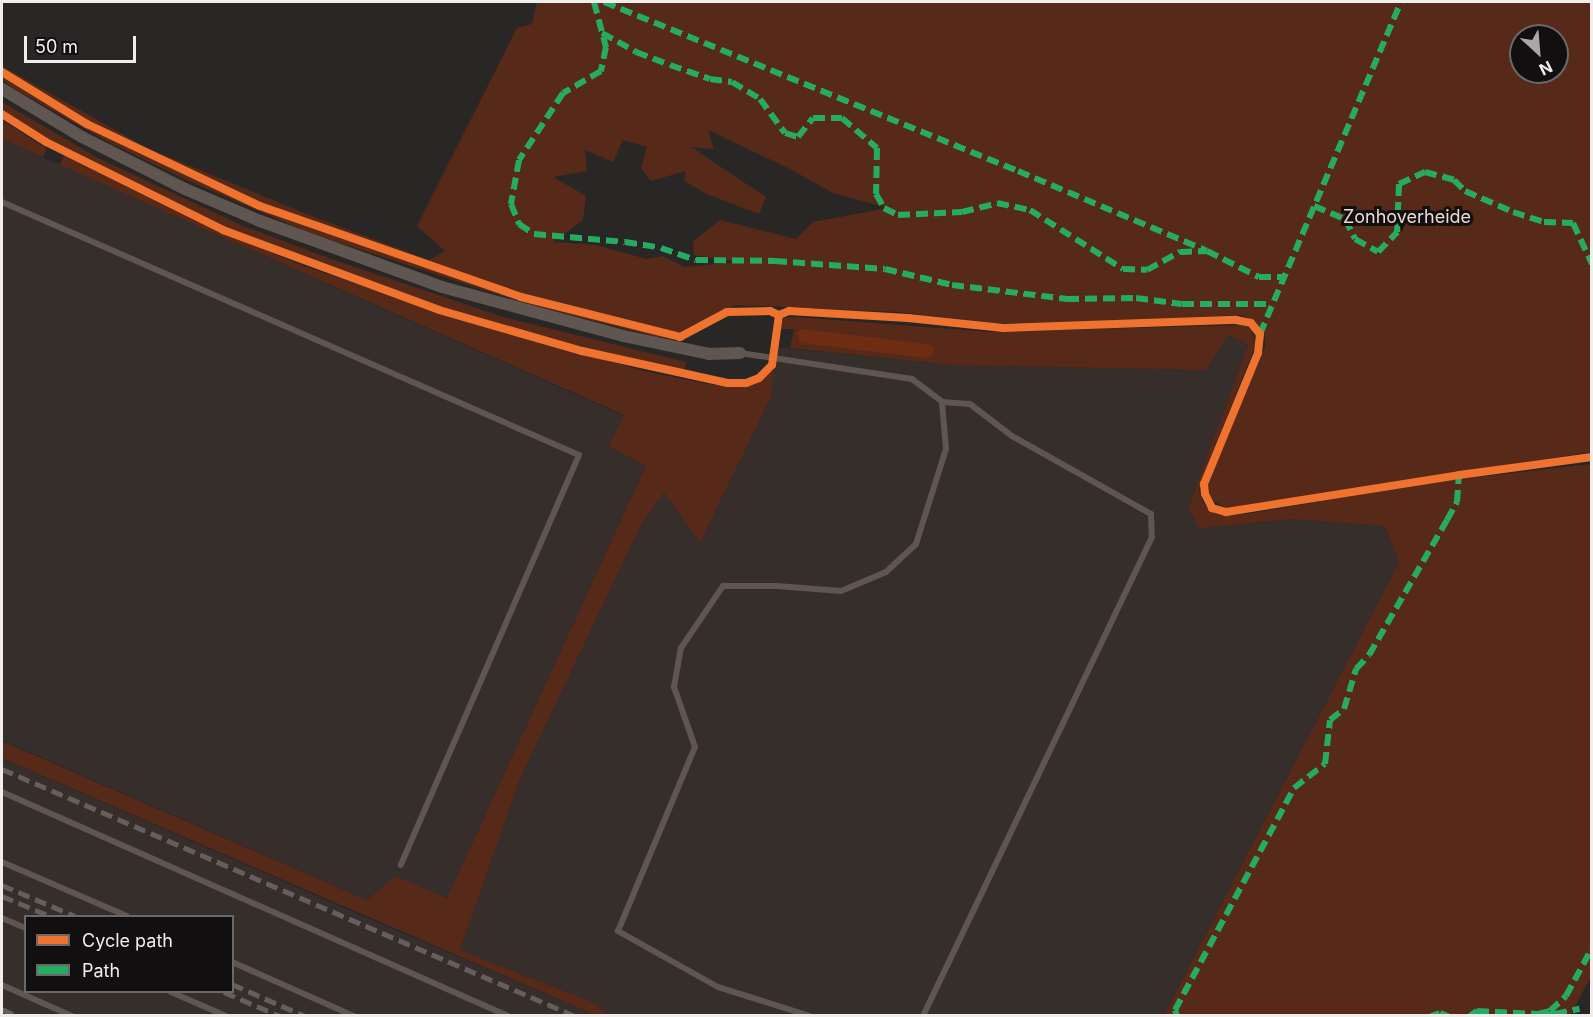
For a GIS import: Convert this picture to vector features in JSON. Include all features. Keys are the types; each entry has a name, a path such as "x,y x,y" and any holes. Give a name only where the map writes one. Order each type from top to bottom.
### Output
{"street":[{"path":"2,89 82,137 185,189 260,221 431,283 623,336 709,354 740,353"}],"lane":[{"path":"2,202 579,455 401,865"},
{"path":"740,353 912,379 942,402 970,404 1012,436 1151,514 1152,537 923,1016"},
{"path":"810,1016 718,987 618,932 695,747 674,687 681,648 723,586 777,586 841,591 886,572 916,544 946,449 942,402"},
{"path":"2,792 508,1016"},
{"path":"2,862 125,915"},
{"path":"2,918 24,927"},
{"path":"234,963 354,1016"},
{"path":"2,985 72,1016"},
{"path":"173,993 226,1016"}],"shaded area":[{"path":"2,139 624,416 646,466 447,898 397,877 367,900 2,740"},
{"path":"801,329 928,344 934,348 933,355 927,358 800,343 797,333"},
{"path":"1228,335 1248,345 1188,508 1199,529 1290,519 1385,526 1399,562 1164,1015 607,1015 595,1003 460,950 520,779 640,527 664,491 700,543 771,397 776,347 950,365 1206,370"},
{"path":"2,758 367,918 595,1015 2,1015"}],"green space":[{"name":"Zonhoverheide","path":"537,2 1591,2 1591,452 1226,508 1208,498 1207,483 1265,347 1265,338 1258,325 1242,315 1046,324 995,323 898,312 736,305 703,324 678,334 515,293 398,254 257,202 83,119 2,72 2,66 147,148 304,213 429,260 445,251 417,226 517,28 532,24","holes":["708,130 790,169 833,193 888,208 813,222 796,239 720,220 693,241 694,255 740,262 684,267 663,256 647,259 596,245 553,242 583,220 586,196 553,177 587,171 585,150 613,162 623,140 647,147 641,168 651,181 686,171 684,181 707,194 759,214 766,197 691,147 714,149"]},
{"path":"2,77 114,141 208,186 310,228 521,299 680,339 656,337 521,302 310,233 189,181 110,143 15,89 2,80"},
{"path":"2,102 98,158 243,226 334,260 503,317 686,362 684,373 587,350 443,309 236,234 51,143 2,114"},
{"path":"2,120 47,149 43,157 2,139"},
{"path":"64,155 224,233 304,266 454,317 644,371 713,385 751,385 774,370 771,397 700,543 664,492 640,527 520,779 460,950 595,1003 607,1015 595,1015 2,758 2,741 367,900 396,876 447,898 646,466 609,446 624,415 60,165"},
{"path":"796,317 990,332 1244,325 1251,329 1256,344 1202,478 1199,491 1203,503 1214,513 1247,514 1434,482 1591,464 1592,975 1570,1015 1164,1015 1399,562 1385,526 1290,519 1199,529 1188,508 1248,345 1228,335 1206,370 950,365 790,348 794,329 780,329 784,318"}],"railway":[{"path":"2,769 575,1016"},
{"path":"2,885 73,915"},
{"path":"2,896 48,915"},
{"path":"234,985 305,1016"},
{"path":"226,993 280,1016"},
{"path":"2,1009 17,1016"}],"marked path":[{"path":"594,2 606,47 601,71 563,93 519,160 511,204 519,224 534,234 625,242 661,248 696,260 775,261 885,269 952,285 1067,299 1136,298 1182,304 1272,304"},
{"path":"604,2 1018,171 1207,251 1259,277 1283,277"},
{"path":"1260,334 1401,2"},
{"path":"602,33 636,52 670,65 710,79 732,82 760,99 785,133 798,137 813,118 842,118 877,148 876,194 884,208 898,215 962,212 997,203 1030,210 1123,269 1147,270 1180,252 1207,251"},
{"path":"1314,206 1345,219 1355,239 1378,252 1397,232 1399,184 1425,172 1454,180 1465,191 1513,212 1544,222 1573,223 1592,264"},
{"path":"1177,1016 1175,1010 1294,788 1325,764 1330,720 1344,709 1356,669 1369,655 1457,502 1459,475"},
{"path":"1470,1016 1477,1011 1538,1014 1550,1011 1566,996 1592,948"},
{"path":"1550,1011 1555,1014 1579,1009"},
{"path":"1431,1016 1440,1013 1448,1016"}],"cycle path":[{"path":"2,72 87,124 260,206 521,297 680,337 727,312 770,311 779,315 789,311 908,318 1003,328 1236,320 1251,323 1260,334 1258,353 1204,484 1205,494 1212,508 1226,512 1459,475 1592,457"},
{"path":"2,114 46,142 223,230 439,310 582,351 728,383 746,383 759,378 772,365 779,315"}]}
